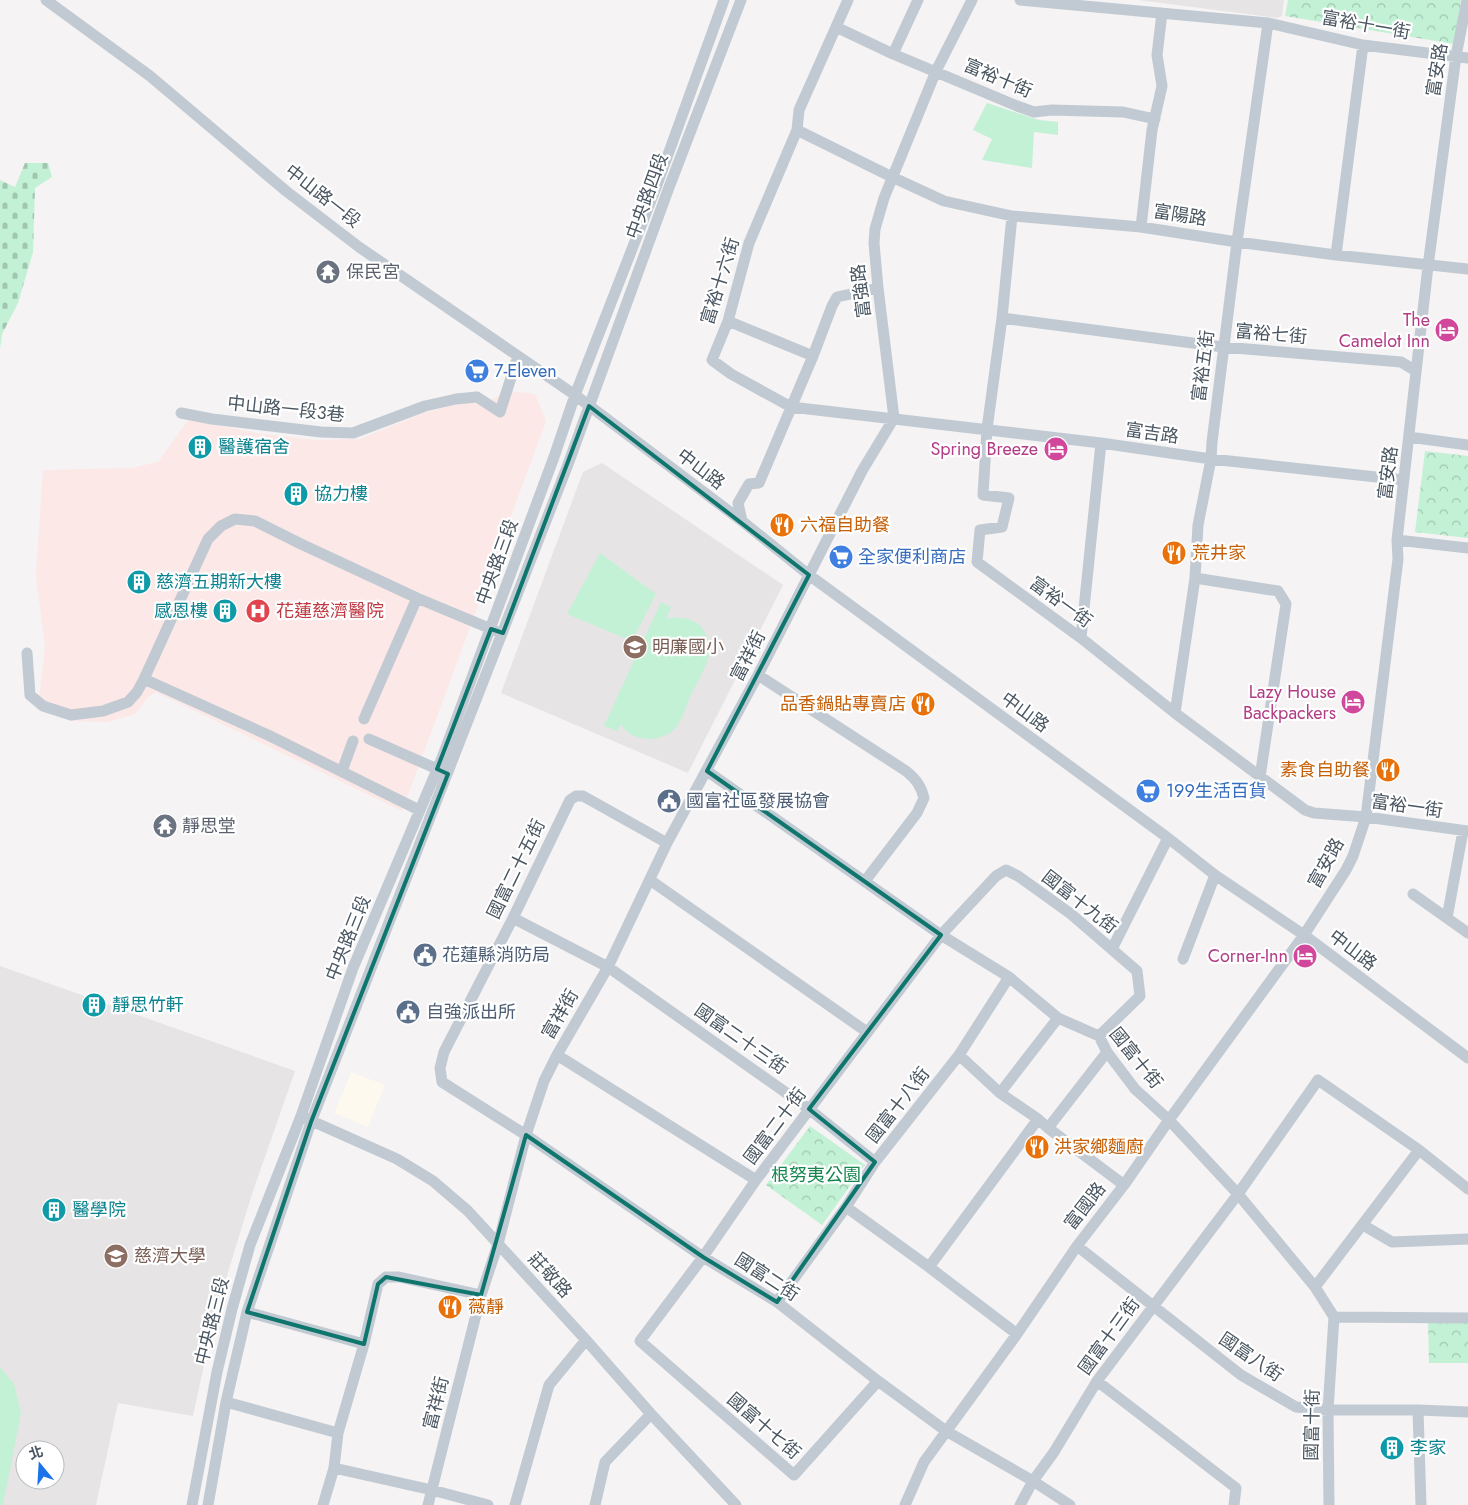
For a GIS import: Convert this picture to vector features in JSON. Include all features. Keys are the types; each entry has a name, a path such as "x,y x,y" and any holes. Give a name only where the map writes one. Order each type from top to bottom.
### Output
{"street":[{"name":"中山路一段","path":"46,0 150,76 286,191 359,247 575,395 588,406"},
{"name":"中央路四段","path":"575,395 657,185 724,0"},
{"name":"中央路四段","path":"588,406 671,180 741,0"},
{"name":"富裕十六街","path":"848,0 799,110 797,130 749,243 728,321 712,360 731,374 791,407 894,418"},
{"path":"893,54 918,0"},
{"name":"富強路","path":"894,418 878,288 874,243 875,229 884,198 936,71 972,0"},
{"name":"富裕十一街","path":"1020,0 1268,23 1363,45 1462,57"},
{"name":"富安路","path":"1304,935 1346,870 1366,817 1398,559 1404,480 1428,266 1462,57 1467,0"},
{"path":"1141,227 1155,119 1162,86 1157,55 1162,14"},
{"name":"富裕五街","path":"1175,713 1195,578 1198,524 1211,459 1223,347 1268,23"},
{"name":"富裕十街","path":"836,27 893,54 1034,112 1052,110 1124,112 1155,119"},
{"path":"1336,255 1363,45"},
{"path":"797,130 892,178"},
{"name":"富陽路","path":"892,178 944,201 1012,216 1141,227 1336,255 1468,269"},
{"name":"富裕一街","path":"1012,216 1002,318 987,429 983,495 1009,498 1002,528 980,530 977,562 1081,638 1175,713 1305,810 1314,813 1366,817 1465,831"},
{"path":"742,521 738,503 749,484 759,483 832,306 837,298 878,288"},
{"name":"富裕七街","path":"1002,318 1223,347 1401,362 1416,371"},
{"path":"728,321 813,356"},
{"name":"中山路一段3巷","path":"181,413 212,419 321,432 353,433 425,406 456,399 477,397 500,412 518,356"},
{"name":"中央路三段","path":"192,1505 217,1372 250,1245 365,980 442,771 575,395"},
{"name":"中央路三段","path":"208,1505 226,1402 247,1312 353,968 420,810 442,771 502,633 567,466 588,406"},
{"name":"中山路","path":"588,406 742,521 809,575 1168,838 1215,875 1304,935 1468,1058"},
{"path":"809,575 862,471 894,418"},
{"name":"富吉路","path":"894,418 1101,443 1211,459 1404,480"},
{"path":"1409,437 1468,445"},
{"path":"1081,638 1101,443"},
{"path":"27,653 30,694 44,706 71,715 103,711 128,702 137,692 144,679 208,539 221,526 235,519 255,521 416,598 502,633"},
{"path":"1398,540 1468,548"},
{"name":"富祥街","path":"428,1505 481,1295 498,1244 526,1135 544,1081 608,967 668,843 809,575"},
{"path":"1195,578 1278,591 1286,604 1260,777"},
{"path":"364,719 416,598"},
{"path":"758,675 906,771 916,779 922,789 924,798 917,813 865,881"},
{"path":"144,679 268,735 420,810"},
{"path":"369,739 442,771"},
{"path":"342,771 354,741"},
{"name":"國富十街","path":"707,771 941,935 1009,977 1058,1018 1099,1036 1107,1052 1135,1089 1169,1120 1238,1194 1315,1287 1334,1317 1328,1410 1329,1505"},
{"name":"國富二十五街","path":"442,1082 440,1068 444,1052 570,800 576,796 583,796 668,843"},
{"path":"1447,918 1465,831"},
{"path":"1112,949 1168,838"},
{"name":"國富十九街","path":"941,935 996,876 1006,870 1018,876 1071,914 1136,971 1140,996 1099,1036"},
{"path":"1183,959 1215,875"},
{"path":"650,880 867,1032"},
{"path":"1413,894 1468,933"},
{"name":"國富二十三街","path":"512,918 608,967 810,1109 875,1162"},
{"name":"國富二十街","path":"640,1341 703,1258 756,1180 941,935"},
{"name":"富國路","path":"905,1505 924,1462 1017,1334 1077,1246 1124,1185 1304,935"},
{"name":"國富十八街","path":"777,1302 846,1207 875,1162 960,1055 1009,977"},
{"path":"1000,1093 1058,1018"},
{"path":"1048,1128 1107,1052"},
{"path":"960,1055 1000,1093 1038,1119 1124,1185"},
{"path":"557,1056 756,1180"},
{"name":"國富十三街","path":"1020,1505 1032,1481 1054,1452 1097,1381 1238,1194 1318,1080 1419,1150"},
{"name":"國富二街","path":"442,1082 526,1135 703,1258 777,1302 878,1381 946,1431 1070,1505"},
{"name":"莊敬路","path":"306,1119 397,1160 433,1182 468,1211 651,1414 736,1505"},
{"path":"929,1267 1038,1119"},
{"path":"1315,1287 1419,1150 1468,1189"},
{"path":"846,1207 1017,1334"},
{"path":"1363,1225 1392,1242 1468,1239"},
{"name":"國富八街","path":"1077,1246 1241,1375 1296,1407 1328,1410 1468,1412"},
{"path":"323,1505 334,1468 338,1433 364,1344 378,1284 386,1277 399,1277 481,1295"},
{"path":"247,1312 364,1344"},
{"path":"1334,1317 1468,1318"},
{"path":"515,1505 549,1385 586,1340"},
{"name":"國富十七街","path":"640,1341 794,1475 878,1381"},
{"path":"1097,1381 1236,1488 1234,1505"},
{"path":"226,1402 338,1433"},
{"path":"1418,1410 1421,1505"},
{"path":"595,1505 605,1462 651,1414"},
{"path":"334,1468 432,1490 488,1505"}],"highlighted area":[{"path":"589,406 809,575 707,771 941,935 809,1109 875,1162 777,1302 703,1257 526,1135 481,1295 386,1277 378,1284 364,1344 247,1312 311,1122 448,774 437,769 491,629 503,633"}],"shaded area":[{"path":"1138,0 1284,0 1282,16 1277,18"},
{"name":"花蓮慈濟醫院","path":"510,391 535,394 546,421 402,811 156,692 147,698 135,714 107,722 72,721 38,708 45,647 36,575 43,470 132,468 158,462 189,419 256,433 316,440 360,439 421,414 449,406 490,400"},
{"name":"明廉國小","path":"602,463 783,585 688,773 501,693 583,472"},
{"name":"慈濟大學","path":"0,966 295,1071 252,1194 214,1318 193,1416 118,1403 96,1505 0,1505"},
{"path":"351,1072 385,1085 368,1127 334,1113"}],"green space":[{"path":"1288,0 1461,0 1454,44 1285,16"},
{"path":"987,103 1039,120 1058,122 1058,135 1034,132 1032,168 982,160 992,139 973,130"},
{"path":"25,163 48,163 52,177 35,188 33,252 18,303 2,334 0,349 0,180 15,187"},
{"path":"1425,451 1468,456 1468,538 1415,532"},
{"path":"600,553 656,594 632,641 567,614"},
{"path":"661,602 671,607 666,619 687,619 699,625 706,636 709,656 677,726 664,736 648,739 632,735 621,724 617,731 604,726"},
{"name":"根努夷公園","path":"810,1126 865,1165 822,1225 766,1185"},
{"path":"1428,1322 1468,1323 1468,1363 1429,1363"},
{"path":"0,1367 14,1384 21,1413 3,1505 0,1505"}],"place":[{"name":"保民宮","path":"328,272"},
{"name":"The Camelot Inn","path":"1447,330"},
{"name":"7-Eleven","path":"477,371"},
{"name":"醫護宿舍","path":"200,447"},
{"name":"Spring Breeze","path":"1056,449"},
{"name":"協力樓","path":"296,494"},
{"name":"六福自助餐","path":"782,525"},
{"name":"荒井家","path":"1174,553"},
{"name":"全家便利商店","path":"841,557"},
{"name":"慈濟五期新大樓","path":"139,582"},
{"name":"感恩樓","path":"225,611"},
{"name":"花蓮慈濟醫院","path":"258,611"},
{"name":"明廉國小","path":"635,647"},
{"name":"Lazy House Backpackers","path":"1353,702"},
{"name":"品香鍋貼專賣店","path":"923,704"},
{"name":"素食自助餐","path":"1388,770"},
{"name":"199生活百貨","path":"1148,791"},
{"name":"國富社區發展協會","path":"669,801"},
{"name":"靜思堂","path":"165,826"},
{"name":"花蓮縣消防局","path":"425,955"},
{"name":"Corner-Inn","path":"1305,956"},
{"name":"靜思竹軒","path":"94,1005"},
{"name":"自強派出所","path":"408,1012"},
{"name":"洪家鄉麵廚","path":"1037,1147"},
{"name":"醫學院","path":"54,1210"},
{"name":"慈濟大學","path":"116,1256"},
{"name":"薇靜","path":"450,1307"},
{"name":"李家","path":"1392,1448"}]}
